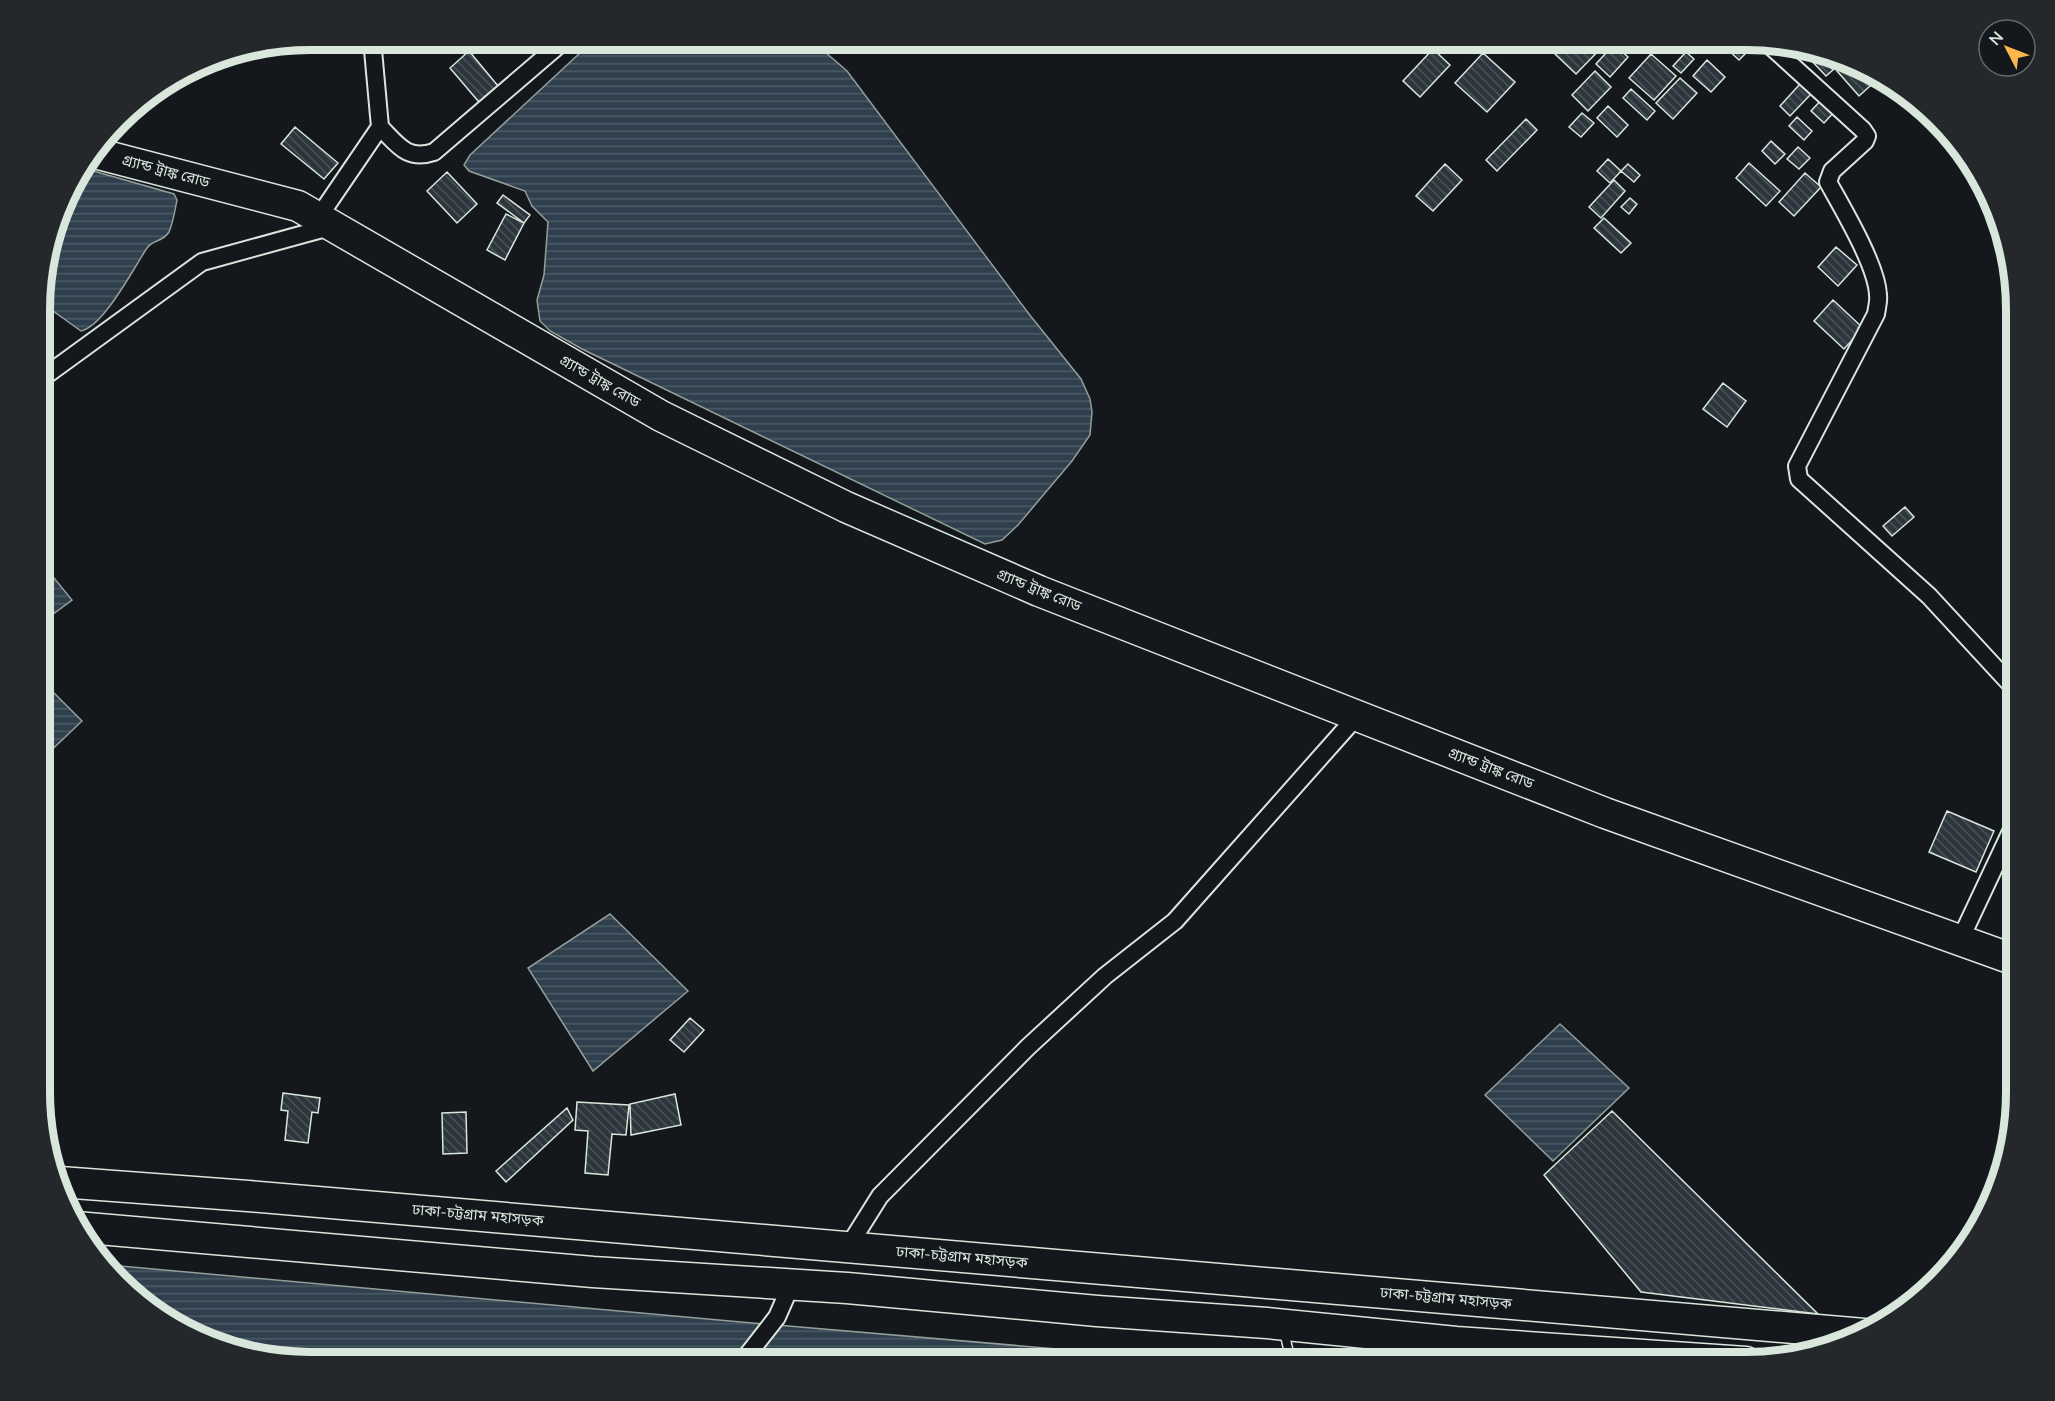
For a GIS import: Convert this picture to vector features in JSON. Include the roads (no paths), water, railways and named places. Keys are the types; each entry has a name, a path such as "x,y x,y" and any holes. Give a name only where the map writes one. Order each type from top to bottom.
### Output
{"highway":[{"name":"গ্র্যান্ড ট্রাঙ্ক রোড","path":"101,154 298,206 661,416 846,507 1039,591 1605,813 2006,957"},
{"name":"ঢাকা-চট্টগ্রাম মহাসড়ক","path":"66,1182 1844,1332"},
{"path":"88,1228 570,1270 1282,1324 1489,1349 1532,1352"}],"street":[{"path":"50,372 202,262 326,222 380,127 373,50"},
{"path":"380,127 400,147 410,153 422,156 434,152 553,50"},
{"path":"1777,52 1868,136 1832,171 1828,182 1875,276 1878,294 1876,314 1797,466 1799,479 1929,596 2006,679"},
{"path":"848,1247 880,1196 1028,1047 1105,976 1175,921 1357,716"},
{"path":"1960,940 2006,842"},
{"path":"750,1352 777,1317 791,1285"}],"lane":[{"path":"1282,1324 1289,1352"}],"water":[{"path":"583,50 823,50 847,71 1029,314 1081,379 1090,399 1092,412 1090,435 1072,461 1018,525 1002,540 985,544 582,349 550,331 540,321 537,300 544,275 548,222 532,206 525,191 469,171 464,165 470,155"},
{"path":"90,170 174,194 177,200 169,232 164,238 149,245 108,308 90,327 81,331 50,309 50,293 63,226"},
{"path":"50,573 72,600 50,616"},
{"path":"50,689 82,721 50,751"},
{"path":"610,914 688,991 593,1071 528,968"},
{"path":"1560,1024 1629,1088 1553,1161 1485,1095"},
{"path":"117,1266 1093,1352 341,1352 243,1343 195,1325 151,1298"}]}
